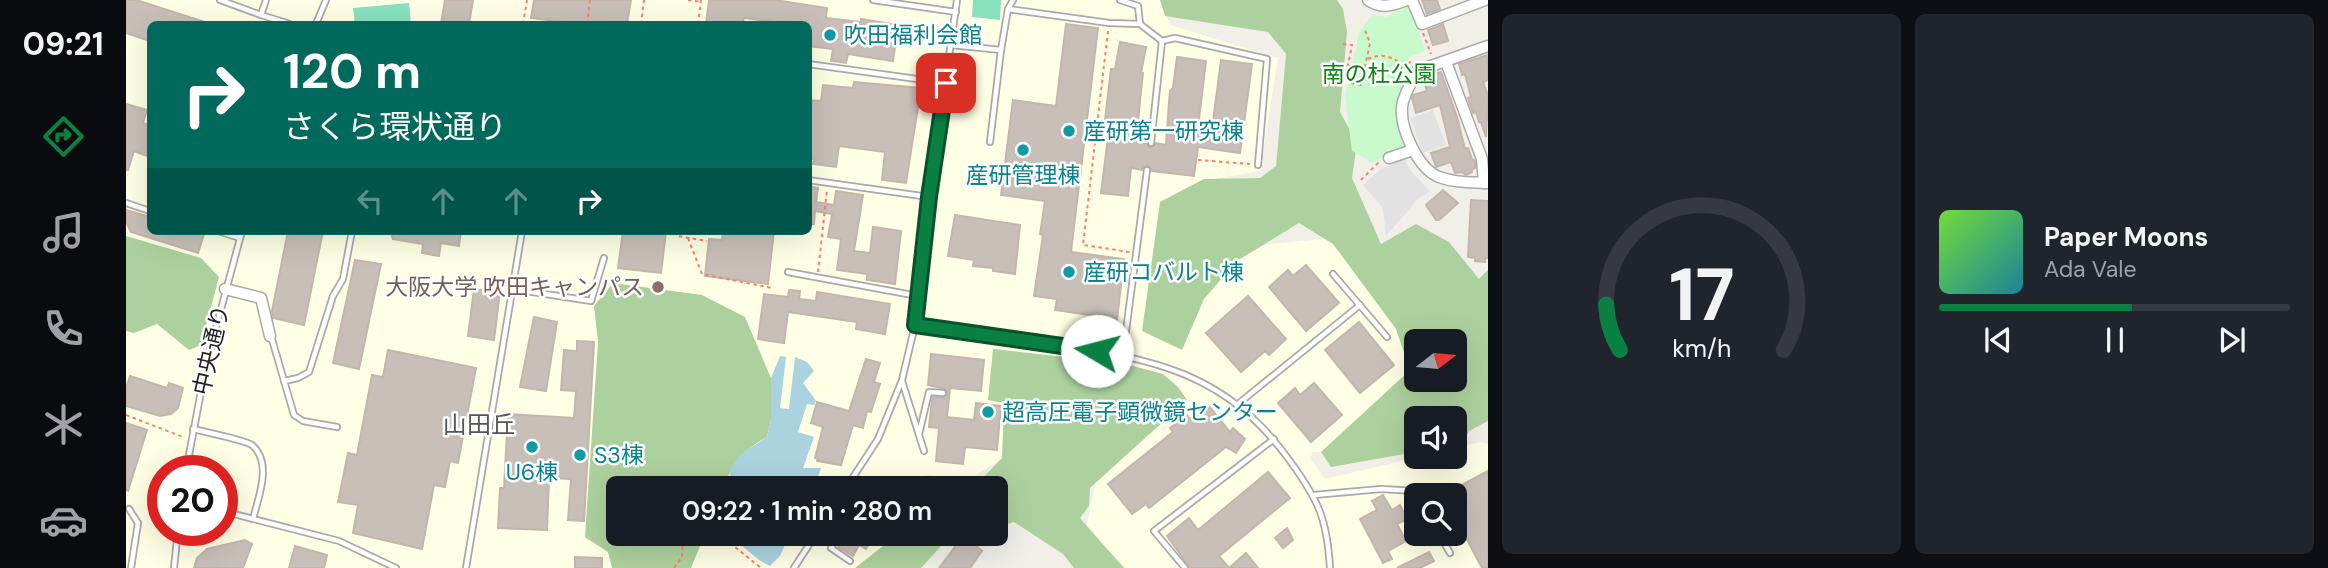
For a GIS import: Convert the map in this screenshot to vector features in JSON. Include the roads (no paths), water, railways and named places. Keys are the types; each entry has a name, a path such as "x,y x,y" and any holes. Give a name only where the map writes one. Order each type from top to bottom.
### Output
{"street":[{"path":"1368,0 1376,6 1386,7 1409,0 1422,24 1485,0"},
{"path":"1446,62 1482,159 1486,183 1456,182 1437,176 1423,164 1413,150 1402,117 1402,104 1417,71 1488,47"},
{"path":"1390,158 1413,150"},
{"path":"225,289 261,298 270,336"}],"lane":[{"path":"219,0 280,21"},
{"path":"261,15 265,0"},
{"path":"317,21 326,0"},
{"path":"873,0 956,12"},
{"path":"855,476 878,439 902,380 915,325 929,197 957,0"},
{"path":"990,142 1001,50 1008,9 1013,0"},
{"path":"1120,0 1138,6 1140,24"},
{"path":"1008,9 1109,23 1140,24 1162,41"},
{"path":"1162,41 1175,38 1267,59 1258,165"},
{"path":"1152,143 1162,41"},
{"path":"951,46 1001,50"},
{"path":"812,65 946,83"},
{"path":"1123,354 1147,170"},
{"path":"812,180 929,197"},
{"path":"126,203 147,210"},
{"path":"231,235 240,238"},
{"name":"中央通り","path":"189,455 225,289 241,235"},
{"path":"284,381 309,372 333,296 343,279 351,235"},
{"path":"466,568 521,235"},
{"path":"513,289 591,301 604,258"},
{"path":"788,272 918,296"},
{"path":"1333,274 1387,337"},
{"path":"1238,404 1360,306"},
{"path":"915,325 1123,354 1164,365 1194,378 1238,404 1274,439 1314,495 1328,534 1330,568"},
{"path":"270,336 295,415 303,421 337,427"},
{"path":"902,380 924,451"},
{"path":"919,435 929,392 943,393"},
{"path":"193,429 251,444 258,454 263,482 253,519"},
{"path":"1185,568 1154,531 1274,439"},
{"path":"1314,495 1381,489 1404,490"},
{"path":"129,509 138,523 131,568"},
{"path":"238,516 339,541 396,568"},
{"path":"174,568 176,546"},
{"path":"794,568 808,546"},
{"path":"832,546 831,548 849,561"},
{"path":"1446,546 1450,553"}],"water":[{"path":"780,356 786,357 780,408 789,409 795,357 807,362 814,371 803,383 816,401 814,405 807,404 798,432 814,437 803,468 821,468 818,476 730,476 731,468 741,454 767,437 771,420 771,378"},
{"path":"742,546 785,546 780,556 770,566"}],"place":[{"name":"吹田福利会館","path":"830,35"},
{"name":"産研第一研究棟","path":"1069,131"},
{"name":"産研管理棟","path":"1023,150"},
{"name":"産研コバルト棟","path":"1069,272"},
{"name":"大阪大学 吹田キャンパス","path":"658,287"},
{"name":"超高圧電子顕微鏡センター","path":"988,412"},
{"name":"U6棟","path":"532,447"},
{"name":"S3棟","path":"580,455"}],"district":[{"name":"山田丘","path":"479,424"}],"park label":[{"name":"南の杜公園","path":"1379,74"}]}
